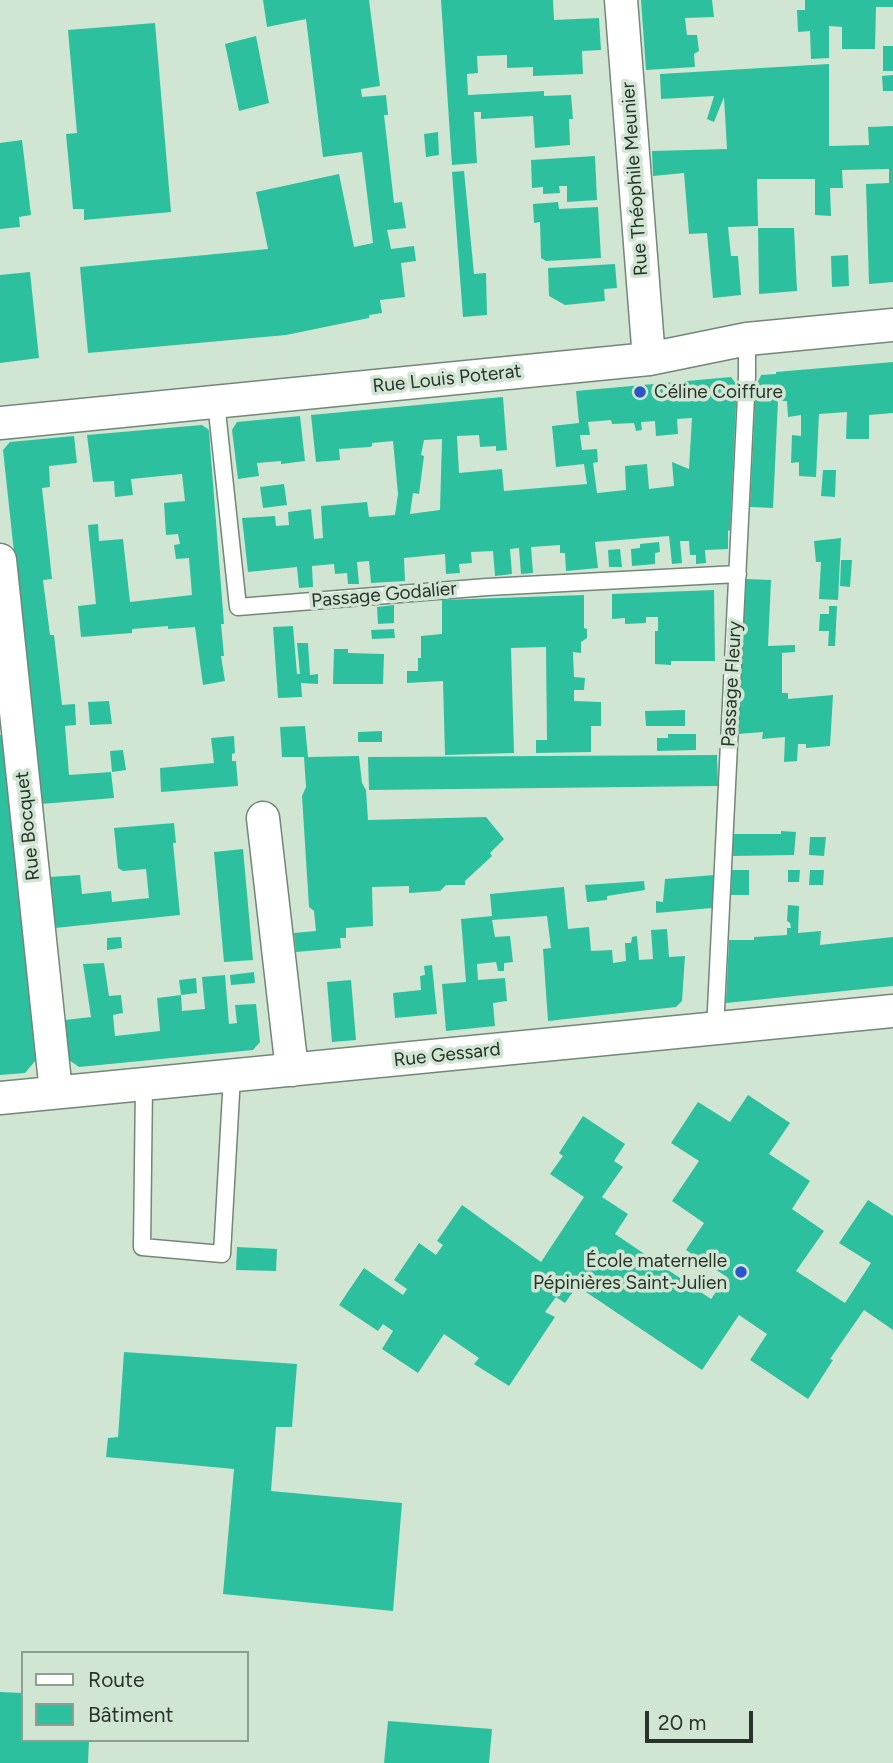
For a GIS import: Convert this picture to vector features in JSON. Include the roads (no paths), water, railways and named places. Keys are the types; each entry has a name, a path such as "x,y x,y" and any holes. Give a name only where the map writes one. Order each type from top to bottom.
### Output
{"street":[{"name":"Rue Théophile Meunier","path":"621,0 649,359"},
{"name":"Rue Louis Poterat","path":"0,423 649,359 747,339 893,325"},
{"name":"Rue Bocquet","path":"0,560 55,1092"},
{"path":"263,818 292,1070"},
{"name":"Rue Gessard","path":"0,1098 893,1012"}],"lane":[{"name":"Passage Fleury","path":"715,1030 747,339"},
{"name":"Passage Godalier","path":"216,402 238,607 487,587 738,574"},
{"path":"144,1084 142,1247 222,1254 232,1076"}],"place":[{"name":"Céline Coiffure","path":"640,392"},
{"name":"École maternelle Pépinières Saint-Julien","path":"741,1272"}]}
